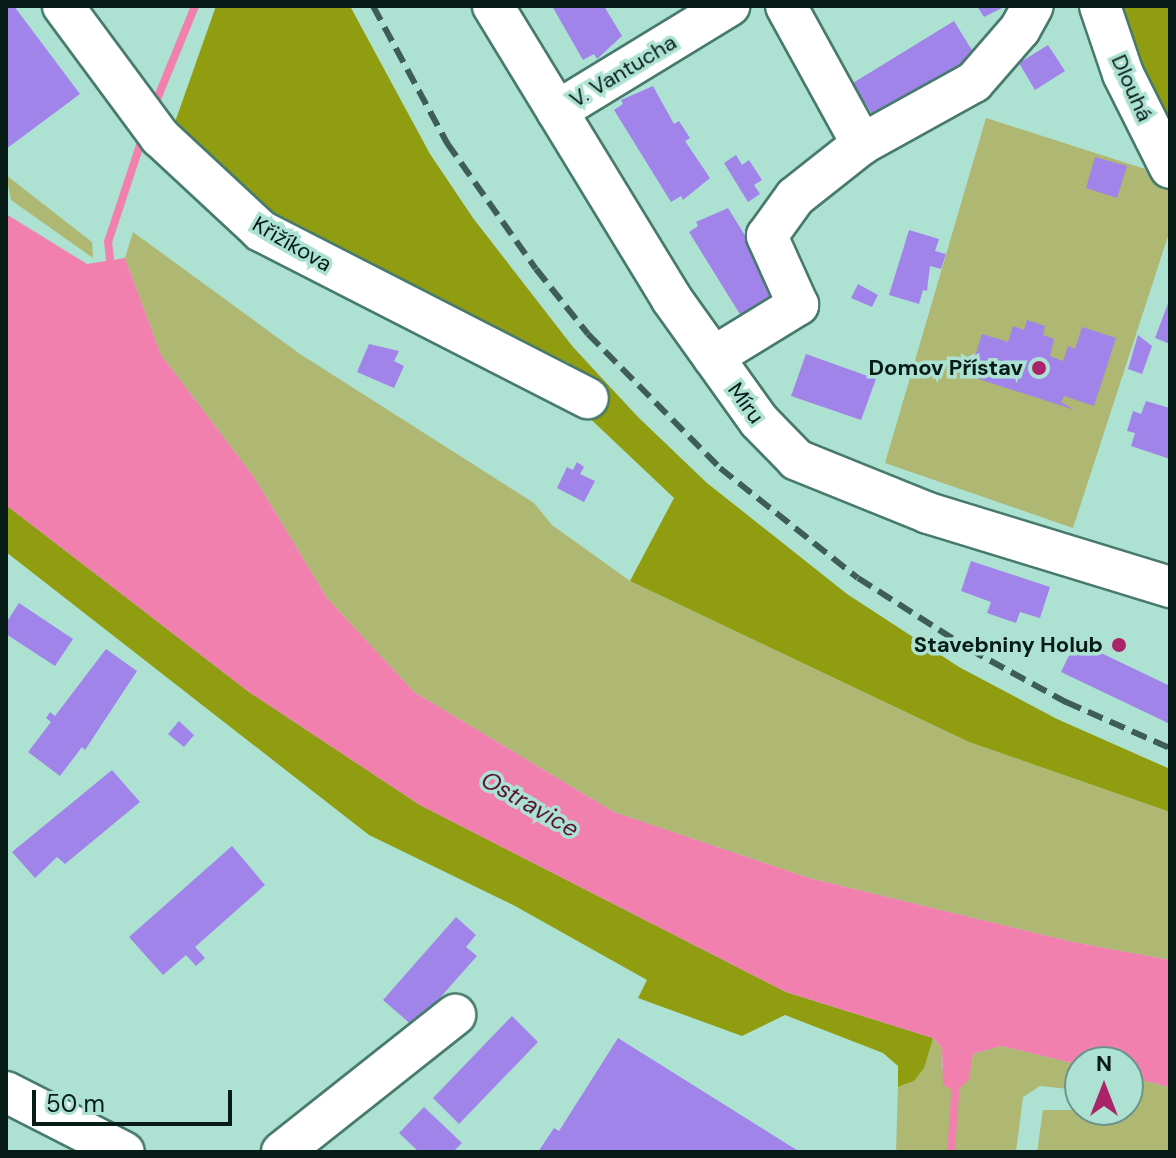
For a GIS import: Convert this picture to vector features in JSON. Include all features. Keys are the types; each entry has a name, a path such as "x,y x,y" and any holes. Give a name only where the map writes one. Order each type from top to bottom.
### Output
{"street":[{"name":"Křižíkova","path":"63,6 160,137 261,231 588,398"},
{"name":"Míru","path":"493,6 713,357 768,432 814,469 928,513 1170,587"},
{"name":"V. Vantucha","path":"557,111 729,6"},
{"path":"786,6 862,144"},
{"path":"713,357 798,305 767,236 795,197 862,144 974,82 1033,6"},
{"name":"Dlouhá","path":"1100,6 1123,74 1170,168"},
{"path":"282,1152 455,1015"},
{"path":"6,1092 124,1152"}],"green space":[{"path":"216,6 350,6 430,154 473,218 573,347 638,417 707,483 847,594 959,667 1057,719 1170,769 1170,812 969,742 630,581 674,498 562,392 569,363 330,258 249,192 175,122"},
{"path":"1119,6 1170,6 1170,122 1136,65"},
{"path":"986,118 1170,177 1170,230 1073,528 885,463"},
{"path":"6,175 92,242 93,258 11,200"},
{"path":"133,232 300,354 534,503 552,525 630,581 969,742 1170,812 1170,960 1073,942 809,878 614,812 414,692 327,598 254,477 161,355 125,258"},
{"path":"6,505 249,692 420,805 786,992 933,1038 924,1068 914,1081 898,1087 898,1066 883,1053 785,1015 742,1036 638,998 647,980 515,906 369,835 6,552"},
{"path":"933,1038 942,1048 942,1068 969,1079 973,1054 1001,1046 1064,1061 1064,1088 1040,1086 1023,1097 1016,1152 896,1152 898,1087 914,1081"},
{"path":"1144,1081 1170,1087 1170,1152 1037,1152 1043,1110 1064,1110 1064,1126 1144,1126"}],"water":[{"name":"Ostravice","path":"6,214 87,264 125,258 161,355 254,477 327,598 414,692 614,812 809,878 1073,942 1170,960 1170,1087 1144,1081 1144,1046 1064,1046 1064,1061 1001,1046 973,1054 969,1079 956,1092 943,1085 942,1048 933,1038 786,992 420,805 249,692 6,505"}],"building":[{"path":"6,6 14,6 80,94 6,149"},
{"path":"552,6 604,6 622,36 597,59 594,54 583,60"},
{"path":"977,6 1006,6 984,17"},
{"path":"954,21 978,60 877,122 853,83"},
{"path":"1048,45 1065,71 1035,90 1019,63"},
{"path":"653,86 674,124 679,121 690,138 685,141 710,178 683,200 681,196 671,202 614,110 623,104 621,100"},
{"path":"736,155 742,165 749,160 762,180 754,185 760,194 748,202 724,163"},
{"path":"1095,157 1127,166 1117,198 1086,188"},
{"path":"728,208 785,300 746,324 689,232 698,226 696,222"},
{"path":"909,230 939,239 935,251 946,254 941,269 930,266 927,291 923,290 919,304 889,295"},
{"path":"858,284 878,295 872,307 851,298"},
{"path":"1170,298 1170,344 1155,338"},
{"name":"Domov Přístav","path":"1027,320 1045,326 1043,335 1054,339 1050,356 1063,361 1068,346 1075,349 1082,327 1116,338 1094,406 1064,396 1061,402 1075,410 969,376 982,334 1008,342 1013,326 1024,330"},
{"path":"1138,335 1152,346 1142,374 1128,369"},
{"path":"369,344 399,351 394,361 404,366 394,388 357,372"},
{"path":"806,354 876,379 861,420 791,396"},
{"path":"1146,401 1170,408 1170,459 1131,446 1135,433 1127,431 1133,411 1141,414"},
{"path":"577,462 584,467 580,474 595,481 584,502 557,488 567,467 573,470"},
{"path":"971,561 1050,587 1040,618 1020,612 1016,623 987,613 991,602 961,591"},
{"path":"19,603 73,639 55,666 6,634 6,623"},
{"path":"1076,641 1170,686 1168,723 1061,672"},
{"path":"106,649 137,671 85,750 82,747 60,776 28,752 51,722 46,718 50,712 55,716"},
{"path":"179,721 194,735 184,747 168,734"},
{"path":"112,770 140,802 65,864 57,857 35,878 12,852"},
{"path":"232,846 265,885 195,947 205,958 196,966 186,955 163,975 129,937"},
{"path":"456,917 476,935 466,947 477,956 414,1027 383,1000"},
{"path":"512,1016 538,1042 459,1124 433,1098"},
{"path":"618,1038 800,1152 538,1152 554,1128 559,1131"},
{"path":"424,1107 462,1143 453,1152 419,1152 399,1133"}],"waterway":[{"path":"153,109 195,6"},
{"path":"111,269 108,242 144,133"},
{"path":"951,1152 956,1081"}],"railway":[{"path":"373,6 447,143 536,269 588,334 720,468 858,578 969,649 1066,702 1170,748"}],"place":[{"name":"Domov Přístav","path":"1039,368"},
{"name":"Stavebniny Holub","path":"1119,645"}]}
